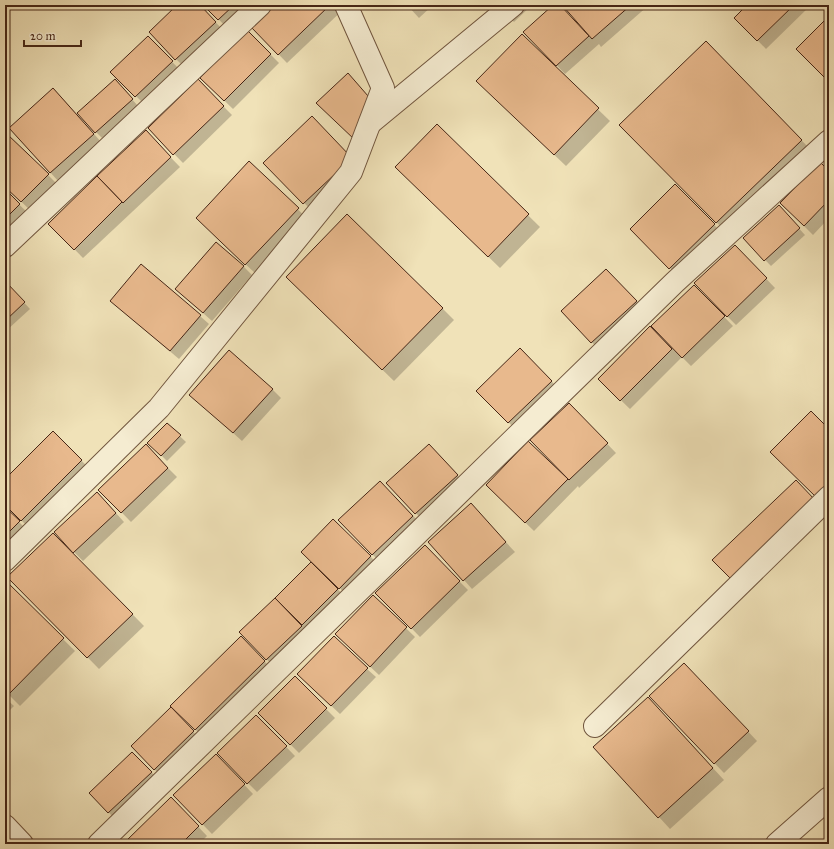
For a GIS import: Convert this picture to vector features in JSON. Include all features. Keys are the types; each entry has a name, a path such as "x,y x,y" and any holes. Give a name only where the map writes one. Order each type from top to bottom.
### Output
{"street":[{"path":"5,246 260,5"},
{"path":"5,560 159,408 351,172 383,88 346,5"},
{"path":"370,124 513,5"},
{"path":"100,844 676,282 829,141"},
{"path":"595,726 829,497"},
{"path":"777,844 829,798"},
{"path":"5,826 22,844"}],"building":[{"path":"177,5 200,5 216,22 175,60 149,32"},
{"path":"203,5 234,5 218,20"},
{"path":"274,5 330,5 278,55 251,27"},
{"path":"553,5 560,5 589,36 556,66 523,32"},
{"path":"562,5 631,5 592,39"},
{"path":"747,5 794,5 757,41 734,18"},
{"path":"827,18 829,20 829,82 796,49"},
{"path":"247,30 271,54 224,101 200,78"},
{"path":"522,34 599,108 554,155 476,81"},
{"path":"148,36 173,61 135,97 110,72"},
{"path":"706,41 802,140 716,223 619,125"},
{"path":"348,73 375,104 355,140 316,103"},
{"path":"115,79 133,99 95,133 77,113"},
{"path":"198,79 224,106 173,155 148,128"},
{"path":"53,88 94,134 50,173 9,128"},
{"path":"312,116 352,158 303,204 263,163"},
{"path":"437,124 529,214 488,257 395,167"},
{"path":"146,130 171,157 123,203 97,176"},
{"path":"7,134 49,174 21,202 5,187 5,136"},
{"path":"249,161 299,208 245,265 196,218"},
{"path":"820,162 829,171 829,200 804,226 780,203"},
{"path":"97,176 122,202 74,250 48,224"},
{"path":"675,184 715,224 669,269 630,229"},
{"path":"5,189 20,204 5,219"},
{"path":"779,205 800,228 764,261 743,238"},
{"path":"347,214 443,308 382,370 286,277"},
{"path":"216,242 244,266 203,313 175,289"},
{"path":"735,245 767,278 727,317 694,283"},
{"path":"141,264 201,315 170,351 110,301"},
{"path":"606,269 637,301 591,343 561,311"},
{"path":"5,281 25,302 5,321"},
{"path":"694,285 725,316 682,358 651,326"},
{"path":"650,326 672,349 620,401 598,379"},
{"path":"520,348 552,381 508,423 476,391"},
{"path":"229,350 273,389 233,433 189,395"},
{"path":"569,403 608,443 569,480 530,440"},
{"path":"811,411 829,429 829,488 818,499 770,452"},
{"path":"167,423 181,435 161,456 147,443"},
{"path":"53,431 82,460 21,521 5,505 5,479"},
{"path":"528,441 568,479 525,523 486,485"},
{"path":"146,444 168,468 121,513 98,490"},
{"path":"429,444 458,475 415,514 386,483"},
{"path":"796,480 816,501 733,581 712,560"},
{"path":"380,481 413,516 372,555 338,520"},
{"path":"97,492 116,513 73,553 54,532"},
{"path":"471,503 506,542 463,581 428,542"},
{"path":"5,507 20,521 5,536"},
{"path":"333,519 371,556 339,589 301,552"},
{"path":"53,533 133,614 87,658 7,577"},
{"path":"425,545 460,581 411,629 375,593"},
{"path":"311,562 338,589 302,625 275,598"},
{"path":"5,580 64,638 8,695 5,692"},
{"path":"373,595 407,627 370,667 335,634"},
{"path":"275,598 302,626 266,660 239,632"},
{"path":"241,636 265,661 195,730 170,706"},
{"path":"334,636 368,668 331,706 297,674"},
{"path":"684,663 749,731 714,764 649,696"},
{"path":"295,676 327,708 290,745 258,713"},
{"path":"648,697 713,768 658,818 593,747"},
{"path":"171,707 194,731 154,770 131,746"},
{"path":"256,715 287,746 247,784 217,753"},
{"path":"132,752 152,772 108,813 89,793"},
{"path":"216,754 245,784 202,825 173,795"},
{"path":"171,797 199,826 181,844 127,844 125,842"}]}
